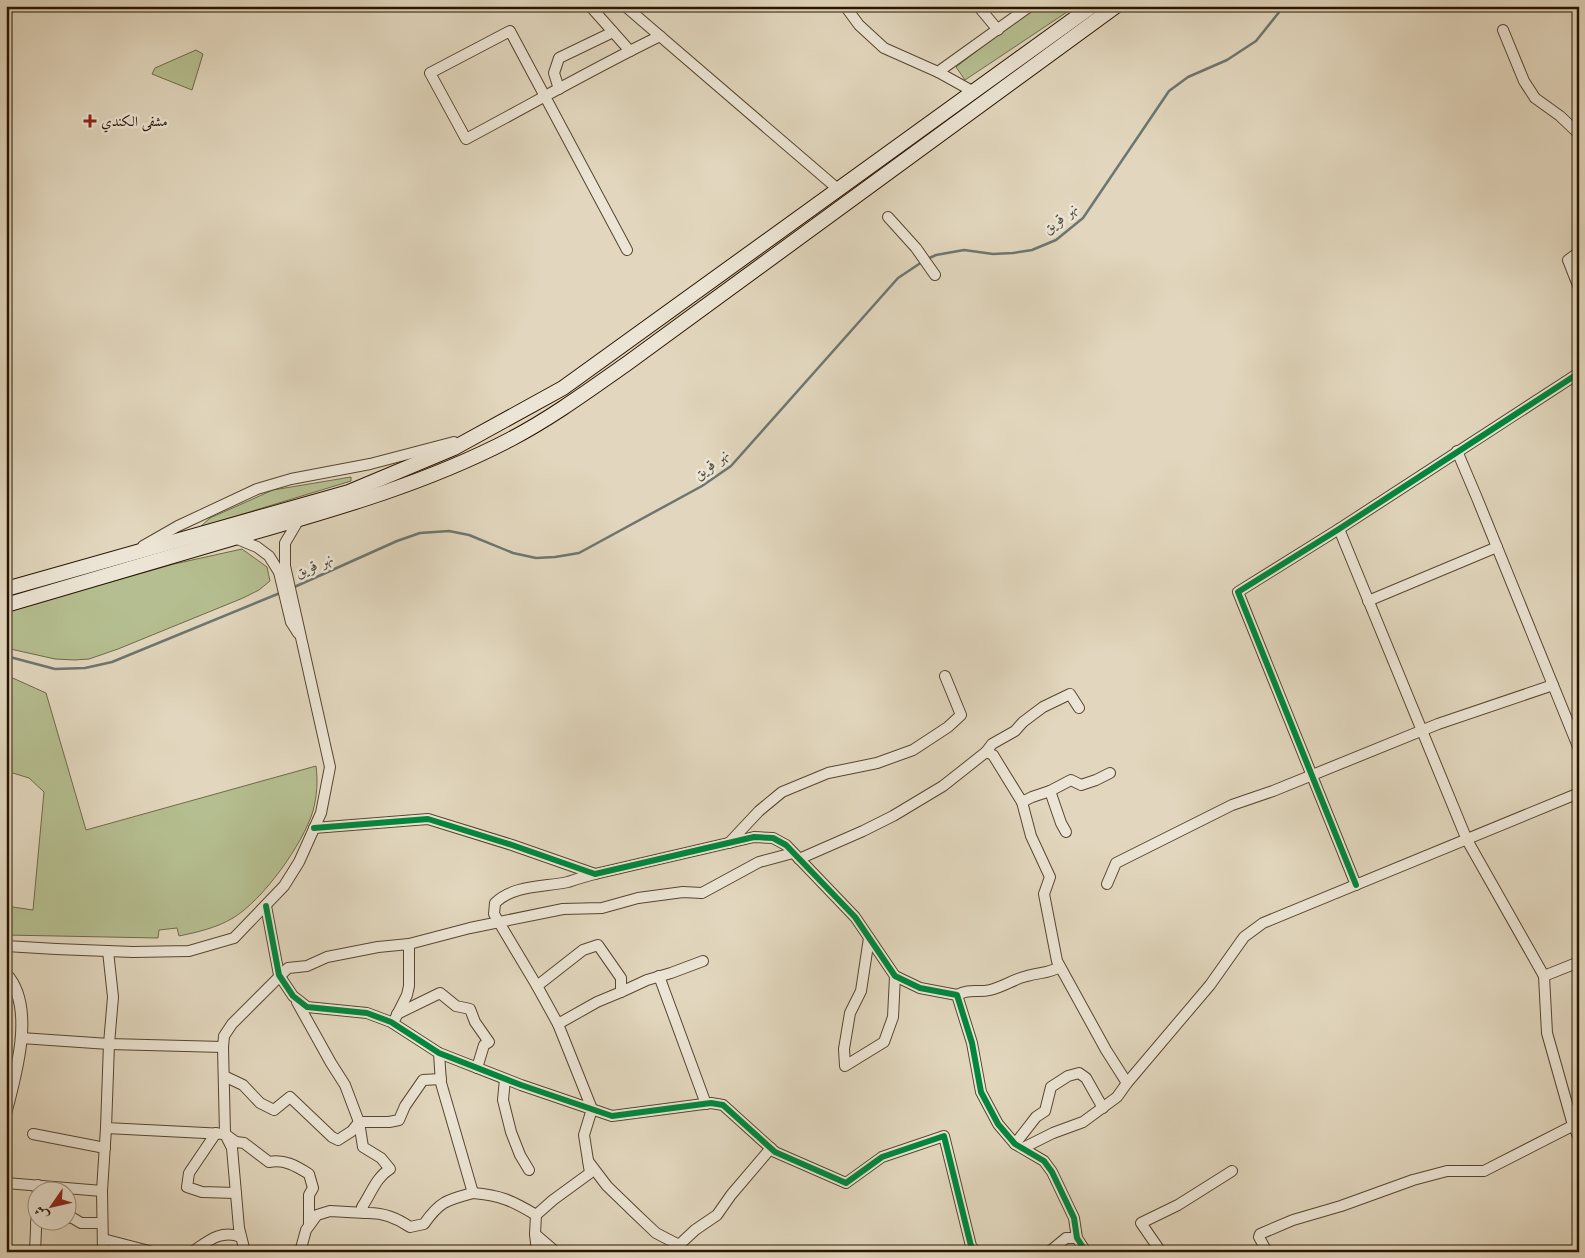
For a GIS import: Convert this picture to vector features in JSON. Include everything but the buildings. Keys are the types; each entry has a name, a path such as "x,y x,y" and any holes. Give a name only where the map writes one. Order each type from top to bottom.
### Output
{"main road":[{"path":"6,589 348,492 454,448 563,388 1092,6"},
{"path":"6,605 298,521 384,493 451,467 511,439 566,406 625,365 1116,6"},
{"path":"1062,29 1070,40"}],"street":[{"path":"590,6 630,51"},
{"path":"625,6 839,190"},
{"path":"844,6 858,25 884,48 938,72 974,92"},
{"path":"978,6 998,30"},
{"path":"938,72 1030,6"},
{"path":"1503,30 1524,82 1535,98 1560,116 1579,134"},
{"path":"628,250 546,96 510,31 430,73 466,139 546,96 558,89 660,36"},
{"path":"558,89 554,73 559,58 613,32"},
{"path":"888,218 916,248 932,272"},
{"path":"1579,252 1568,260 1579,288"},
{"path":"1356,885 1238,592 1339,529 1579,373"},
{"path":"134,552 178,526 257,489 290,479 370,464 472,438"},
{"path":"1457,451 1579,749"},
{"path":"6,946 108,951 189,951 234,938 284,886 299,862 321,813 330,767 301,638 294,620 282,569 285,543 298,521"},
{"path":"1339,529 1467,840 1544,976 1546,1033 1579,1138"},
{"path":"235,538 257,547 282,569"},
{"path":"1368,601 1497,547"},
{"path":"728,843 759,811 782,792 828,773 877,763 913,750 948,727 961,715 945,676"},
{"path":"1107,884 1116,863 1232,805 1422,731 1553,685"},
{"path":"236,1193 202,1192 187,1187 190,1173 220,1134 224,1076 224,1036 232,1024 288,968 307,966 328,957 386,946 409,944 498,922 563,909 602,908 638,898 683,892 702,893 759,862 796,856 863,831 893,816 943,786 986,752 992,744 1015,731 1023,722 1043,707 1070,694 1079,708"},
{"path":"986,752 993,755 1022,802 1031,836 1050,877 1044,894 1057,961 1106,1050 1127,1083"},
{"path":"1022,802 1071,780 1081,785 1110,773"},
{"path":"1050,791 1066,832"},
{"path":"1019,1146 1083,1122 1117,1097 1210,985 1244,937 1264,923 1579,793"},
{"path":"314,828 428,818 595,874"},
{"path":"537,1252 535,1234 536,1215 590,1173 584,1135 592,1109 558,1024 494,914 495,903 502,896 520,890 568,882 754,837 773,838 786,845 855,917 895,976 920,988 957,996 966,991 988,991 999,988 1027,976 1048,973 1060,967"},
{"path":"266,906 279,975 294,996 345,1086 359,1122 363,1147 380,1158 390,1169 374,1185 362,1207 364,1213"},
{"path":"869,938 861,991 850,1013 844,1049 845,1066 884,1042 893,1017 895,976"},
{"path":"395,1019 408,994 409,944"},
{"path":"537,986 583,950 598,945 620,978 622,992"},
{"path":"103,1252 102,1191 113,997 108,951"},
{"path":"558,1024 597,1002 647,980 703,961"},
{"path":"1544,976 1579,962"},
{"path":"6,974 19,996 22,1032 20,1056 6,1112"},
{"path":"659,976 706,1104"},
{"path":"395,1019 440,993 456,1006 470,1009 475,1022 489,1042 484,1045 477,1068"},
{"path":"294,996 307,1006 367,1013 395,1019 439,1053 505,1079 612,1116 711,1103 723,1105 775,1152 846,1183 882,1158 944,1136 971,1246 976,1252"},
{"path":"957,996 972,1043 982,1092 998,1124 1019,1146 1044,1161 1052,1172 1074,1218 1077,1238 1086,1252"},
{"path":"21,1038 109,1044 223,1048"},
{"path":"439,1053 441,1079 446,1101 473,1193"},
{"path":"1019,1146 1036,1117 1045,1111 1051,1087 1068,1076 1079,1073 1086,1078 1102,1108"},
{"path":"224,1076 243,1085 260,1103 274,1110 290,1097 332,1137 338,1140 352,1131 359,1122"},
{"path":"359,1122 399,1120 404,1106 423,1080 441,1079"},
{"path":"505,1079 503,1100 511,1132 520,1155 529,1170"},
{"path":"1267,1252 1259,1237 1260,1234 1292,1220 1342,1206 1413,1180 1447,1171 1484,1171 1576,1124"},
{"path":"106,1128 220,1134 236,1142 244,1143 270,1162 280,1160 298,1167 309,1174 313,1188 309,1195 309,1225"},
{"path":"33,1134 105,1148"},
{"path":"220,1134 232,1148 240,1237 245,1252"},
{"path":"588,1160 607,1186 656,1233 681,1248 694,1230 717,1215 771,1148"},
{"path":"1161,1252 1141,1223 1178,1205 1232,1171"},
{"path":"6,1183 28,1185"},
{"path":"78,1189 102,1191"},
{"path":"300,1252 309,1225 317,1215 330,1211 383,1213 393,1219 400,1220 410,1227 424,1224 431,1214 447,1200 473,1193 490,1194 512,1201 536,1215"},
{"path":"78,1221 82,1224 102,1223"},
{"path":"35,1252 36,1230"},
{"path":"192,1252 214,1237 233,1234 240,1237"},
{"path":"535,1234 556,1252"},
{"path":"1049,1252 1066,1238 1077,1238"},
{"path":"103,1239 153,1252"}],"green space":[{"path":"1035,6 1076,6 965,80 956,67"},
{"path":"196,50 203,54 192,90 152,74 155,68"},
{"path":"351,477 351,481 200,527 210,518 273,490"},
{"path":"242,549 267,567 270,581 259,590 243,598 89,659 55,659 6,648 6,611 174,564"},
{"path":"6,675 46,693 86,830 316,766 317,788 313,811 300,839 281,870 245,910 233,918 207,929 179,936 177,928 159,930 158,938 6,935 6,906 33,910 44,792 29,778 6,771"}],"waterway":[{"name":"نهر قويق","path":"927,259 936,255 964,250 993,254 1013,253 1032,250 1056,240 1083,218 1169,91 1188,77 1227,60 1256,41 1284,6"},
{"name":"نهر قويق","path":"292,588 397,541 420,533 449,531 469,535 513,553 536,558 579,553 702,486 731,466 898,278 922,262"},
{"name":"نهر قويق","path":"6,656 55,669 85,668 112,662 280,593"}],"cycle path":[{"path":"1356,885 1238,592 1339,529 1579,373"},
{"path":"314,828 428,819 512,845 595,874 754,837 773,838 786,845 855,917 895,976 920,988 957,995 972,1043 981,1092 998,1124 1015,1144 1044,1161 1052,1172 1074,1218 1077,1238 1086,1252"},
{"path":"266,906 279,975 293,996 307,1007 367,1013 391,1022 439,1053 521,1085 612,1116 711,1103 723,1105 775,1152 846,1183 882,1157 944,1136 971,1246 976,1252"}],"place":[{"name":"مشفى الكندي","path":"90,121"}]}
